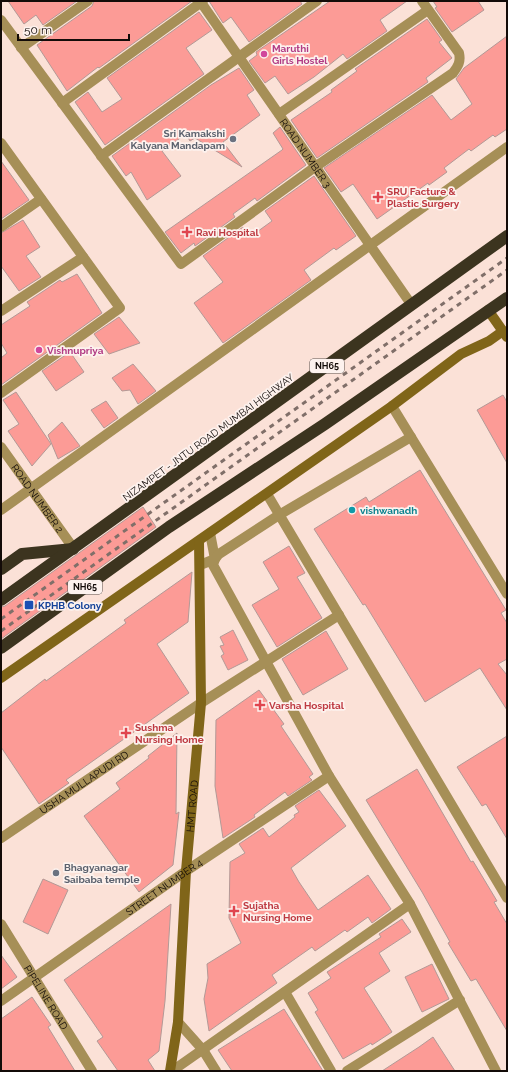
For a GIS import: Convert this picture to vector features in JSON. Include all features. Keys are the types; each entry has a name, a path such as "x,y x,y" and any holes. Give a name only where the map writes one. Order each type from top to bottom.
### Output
{"highway":[{"name":"NIZAMPET - JNTU ROAD MUMBAI HIGHWAY","path":"1,600 74,549 507,236"},
{"name":"NH65","path":"1,648 169,527 325,424 507,298"},
{"path":"1,569 22,554 74,549"}],"street":[{"path":"21,48 88,1"},
{"path":"62,104 201,1"},
{"name":"ROAD NUMBER 3","path":"201,1 411,304"},
{"path":"101,156 317,1"},
{"path":"1,20 181,264 315,166 453,73 459,65 459,52 422,1"},
{"path":"279,114 428,10"},
{"path":"1,393 120,308 2,146"},
{"path":"1,510 507,147"},
{"path":"1,226 41,199"},
{"path":"1,311 83,258"},
{"path":"1,678 392,406 461,354 505,334 488,310"},
{"path":"392,406 507,594"},
{"path":"200,565 215,558 279,515 412,437"},
{"name":"ROAD NUMBER 2","path":"1,447 74,549"},
{"path":"267,494 507,898"},
{"path":"210,533 215,558 213,565 329,776 410,904 496,1071"},
{"name":"HMT ROAD","path":"171,1071 178,1022 186,870 201,703 199,541"},
{"name":"USHA MULLAPUDI RD","path":"1,838 266,660 339,615"},
{"name":"STREET NUMBER 4","path":"1,1002 186,870 329,776"},
{"path":"171,1071 410,904"},
{"name":"PIPELINE ROAD","path":"1,924 36,978 92,1071"},
{"path":"285,992 331,1071"},
{"path":"347,1071 460,1000"},
{"path":"178,1022 203,1050 216,1071"}],"building":[{"path":"8,1 77,1 43,25 36,15 24,24"},
{"path":"94,1 192,1 99,68 98,67 67,91 37,45 92,6"},
{"path":"209,1 300,1 302,4 249,42 231,17 223,23"},
{"path":"330,1 407,1 380,20 387,31 347,59 343,54 314,77 288,94 275,76 265,83 249,61 257,55 256,52"},
{"path":"433,1 478,1 484,10 452,32 435,8 437,7"},
{"path":"199,12 212,30 186,48 204,74 105,145 75,102 88,92 102,112 122,99 107,78"},
{"path":"427,19 442,40 439,42 452,58 426,78 428,82 317,158 291,120 332,92 331,90 357,71 355,69"},
{"path":"507,36 507,129 495,137 493,135 471,151 469,149 444,168 447,172 429,185 428,183 377,219 353,184 341,192 324,168 432,95 451,120 472,104 456,79 464,68"},
{"path":"239,68 254,90 247,95 260,115 223,142 242,167 195,138 190,141 186,134 162,151 181,176 147,200 131,172 126,176 112,156 211,85"},
{"path":"280,127 306,165 257,201 255,198 233,214 235,217 195,246 194,243 181,253 165,232 282,150 283,149 273,133"},
{"path":"1,161 29,200 1,219"},
{"path":"314,176 356,236 336,250 334,248 304,270 311,280 223,343 194,303 223,282 203,256 243,227 250,237 272,221 265,211"},
{"path":"23,220 40,247 26,256 41,277 19,291 1,266 1,233"},
{"path":"77,274 102,313 1,385 1,358 7,353 1,343 1,325 30,306 27,302 60,280 62,282"},
{"path":"119,317 140,343 109,354 94,334"},
{"path":"70,352 84,372 56,391 42,371"},
{"path":"133,364 156,391 138,404 130,390 122,391 112,378"},
{"path":"16,392 51,444 32,466 8,431 19,424 3,400"},
{"path":"503,395 507,402 507,463 477,410"},
{"path":"106,401 118,418 104,428 91,410"},
{"path":"62,422 80,446 58,459 48,435"},
{"path":"420,470 506,610 501,613 507,623 507,659 498,664 507,675 507,710 480,668 425,702 365,604 363,605 314,529 366,497 369,502"},
{"path":"143,507 156,527 1,639 1,607 5,606"},
{"path":"289,546 305,573 297,577 322,618 277,647 252,605 279,589 263,562"},
{"path":"192,572 188,622 157,644 189,693 66,780 69,783 39,804 1,747 1,713 45,679 46,681 126,623 124,620"},
{"path":"233,630 248,660 228,670 221,656 224,654 220,646 224,645 220,637"},
{"path":"326,631 348,669 303,695 282,659"},
{"path":"259,690 284,724 281,726 313,774 309,777 312,780 288,796 285,792 254,815 255,817 223,838 215,786 216,720"},
{"path":"177,733 176,814 179,812 173,865 139,892 84,816 120,789 116,783 149,758 148,756"},
{"path":"507,736 507,839 486,804 482,806 457,767"},
{"path":"417,769 471,862 473,861 497,901 494,902 507,924 507,1031 476,979 471,981 448,943 450,942 422,892 366,800"},
{"path":"319,790 346,826 291,868 299,882 318,910 368,875 391,909 372,923 368,917 347,932 345,930 315,951 312,947 272,975 277,983 209,1031 204,999 208,978 207,964 241,943 229,918 230,862 245,853 239,844 263,828 269,837 295,817 294,815 299,812 295,806"},
{"path":"43,879 68,890 48,934 23,922"},
{"path":"171,904 165,1001 159,1051 148,1060 155,1071 118,1071 97,1041 103,1037 64,980"},
{"path":"402,919 411,932 379,953 390,971 364,988 392,1032 372,1045 371,1043 343,1059 315,1012 318,1010 308,993 331,978 327,972 381,937 379,934"},
{"path":"1,955 17,977 1,989"},
{"path":"432,964 449,999 422,1012 405,977"},
{"path":"32,997 51,1025 48,1027 75,1071 1,1071 1,1019"},
{"path":"284,1009 323,1071 232,1071 218,1050"},
{"path":"433,1037 455,1071 382,1071 419,1047"}],"railway":[{"path":"1,619 507,258"},
{"path":"1,631 507,270"}],"place":[{"name":"Maruthi Girls Hostel","path":"264,54"},
{"name":"Sri Kamakshi Kalyana Mandapam","path":"233,139"},
{"name":"SRU Facture & Plastic Surgery","path":"378,197"},
{"name":"Ravi Hospital","path":"187,232"},
{"name":"Vishnupriya","path":"39,350"},
{"name":"vishwanadh","path":"352,510"},
{"name":"KPHB Colony","path":"29,605"},
{"name":"Varsha Hospital","path":"260,705"},
{"name":"Sushma Nursing Home","path":"126,733"},
{"name":"Bhagyanagar Saibaba temple","path":"56,873"},
{"name":"Sujatha Nursing Home","path":"234,911"}]}
